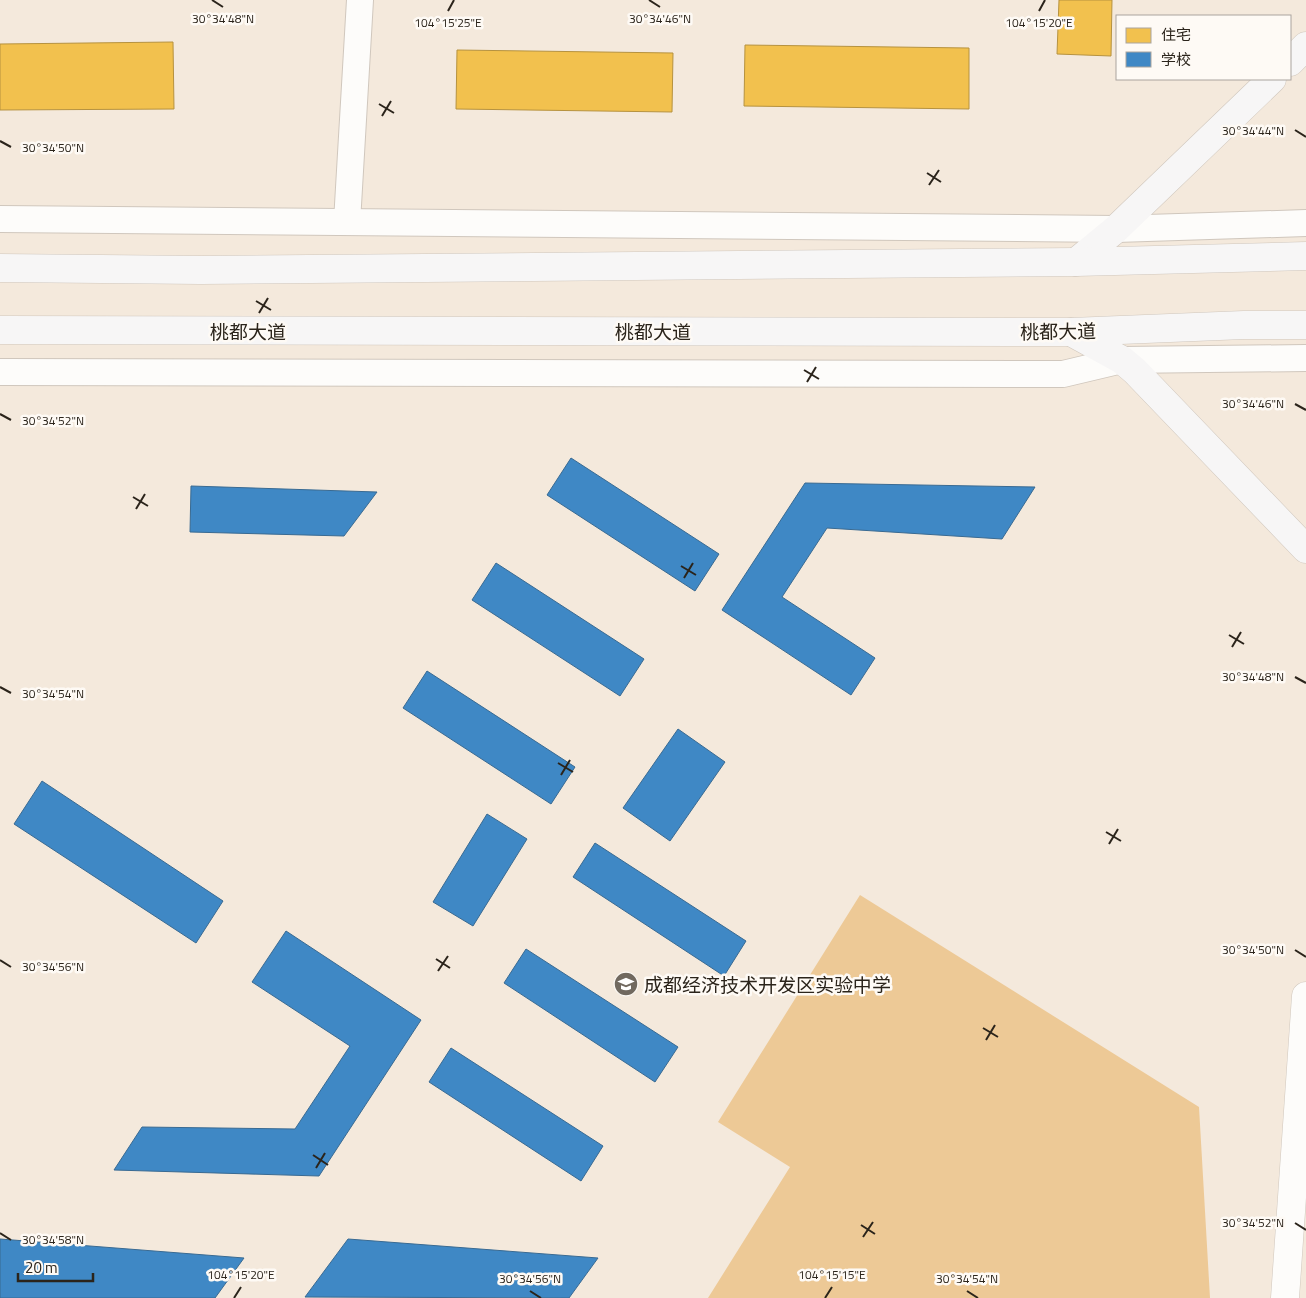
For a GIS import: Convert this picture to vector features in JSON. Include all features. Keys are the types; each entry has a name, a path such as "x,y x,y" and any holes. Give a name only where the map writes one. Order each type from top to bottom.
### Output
{"main road":[{"path":"1291,61 1306,46"},
{"path":"1076,262 1116,229 1271,80"},
{"path":"0,268 201,270 1076,262 1306,256"},
{"name":"桃都大道","path":"0,330 1071,332 1244,325 1306,325"},
{"path":"1071,332 1122,360 1142,378 1306,549"}],"street":[{"path":"347,222 360,0"},
{"path":"0,219 1116,229 1306,222"},
{"path":"0,372 1063,374 1122,360 1306,358"},
{"path":"1285,1298 1306,996"}],"shaded area":[{"path":"860,895 1199,1107 1210,1298 708,1298 790,1167 718,1122"}],"building: 住宅":[{"path":"1059,0 1112,0 1111,56 1057,54"},
{"path":"173,42 174,109 0,110 0,44"},
{"path":"745,45 969,48 969,109 744,106"},
{"path":"457,50 673,53 672,112 456,109"}],"building: 学校":[{"path":"571,458 719,554 695,591 547,495"},
{"path":"805,483 1035,487 1002,539 827,528 782,597 875,658 851,695 722,610"},
{"path":"191,486 377,492 344,536 190,532"},
{"path":"496,563 644,659 620,696 472,600"},
{"path":"427,671 575,767 551,804 403,708"},
{"path":"678,729 725,762 670,841 623,808"},
{"path":"42,781 223,901 196,943 14,824"},
{"path":"487,814 527,839 473,926 433,902"},
{"path":"595,843 746,941 724,976 573,877"},
{"path":"286,931 421,1020 319,1176 114,1170 142,1127 295,1129 350,1046 252,982"},
{"path":"526,949 678,1047 655,1082 504,983"},
{"path":"451,1048 603,1146 581,1181 429,1082"},
{"path":"0,1239 244,1258 215,1298 0,1298"},
{"path":"348,1239 598,1258 569,1298 305,1297"}],"place":[{"name":"成都经济技术开发区实验中学","path":"626,984"}]}
